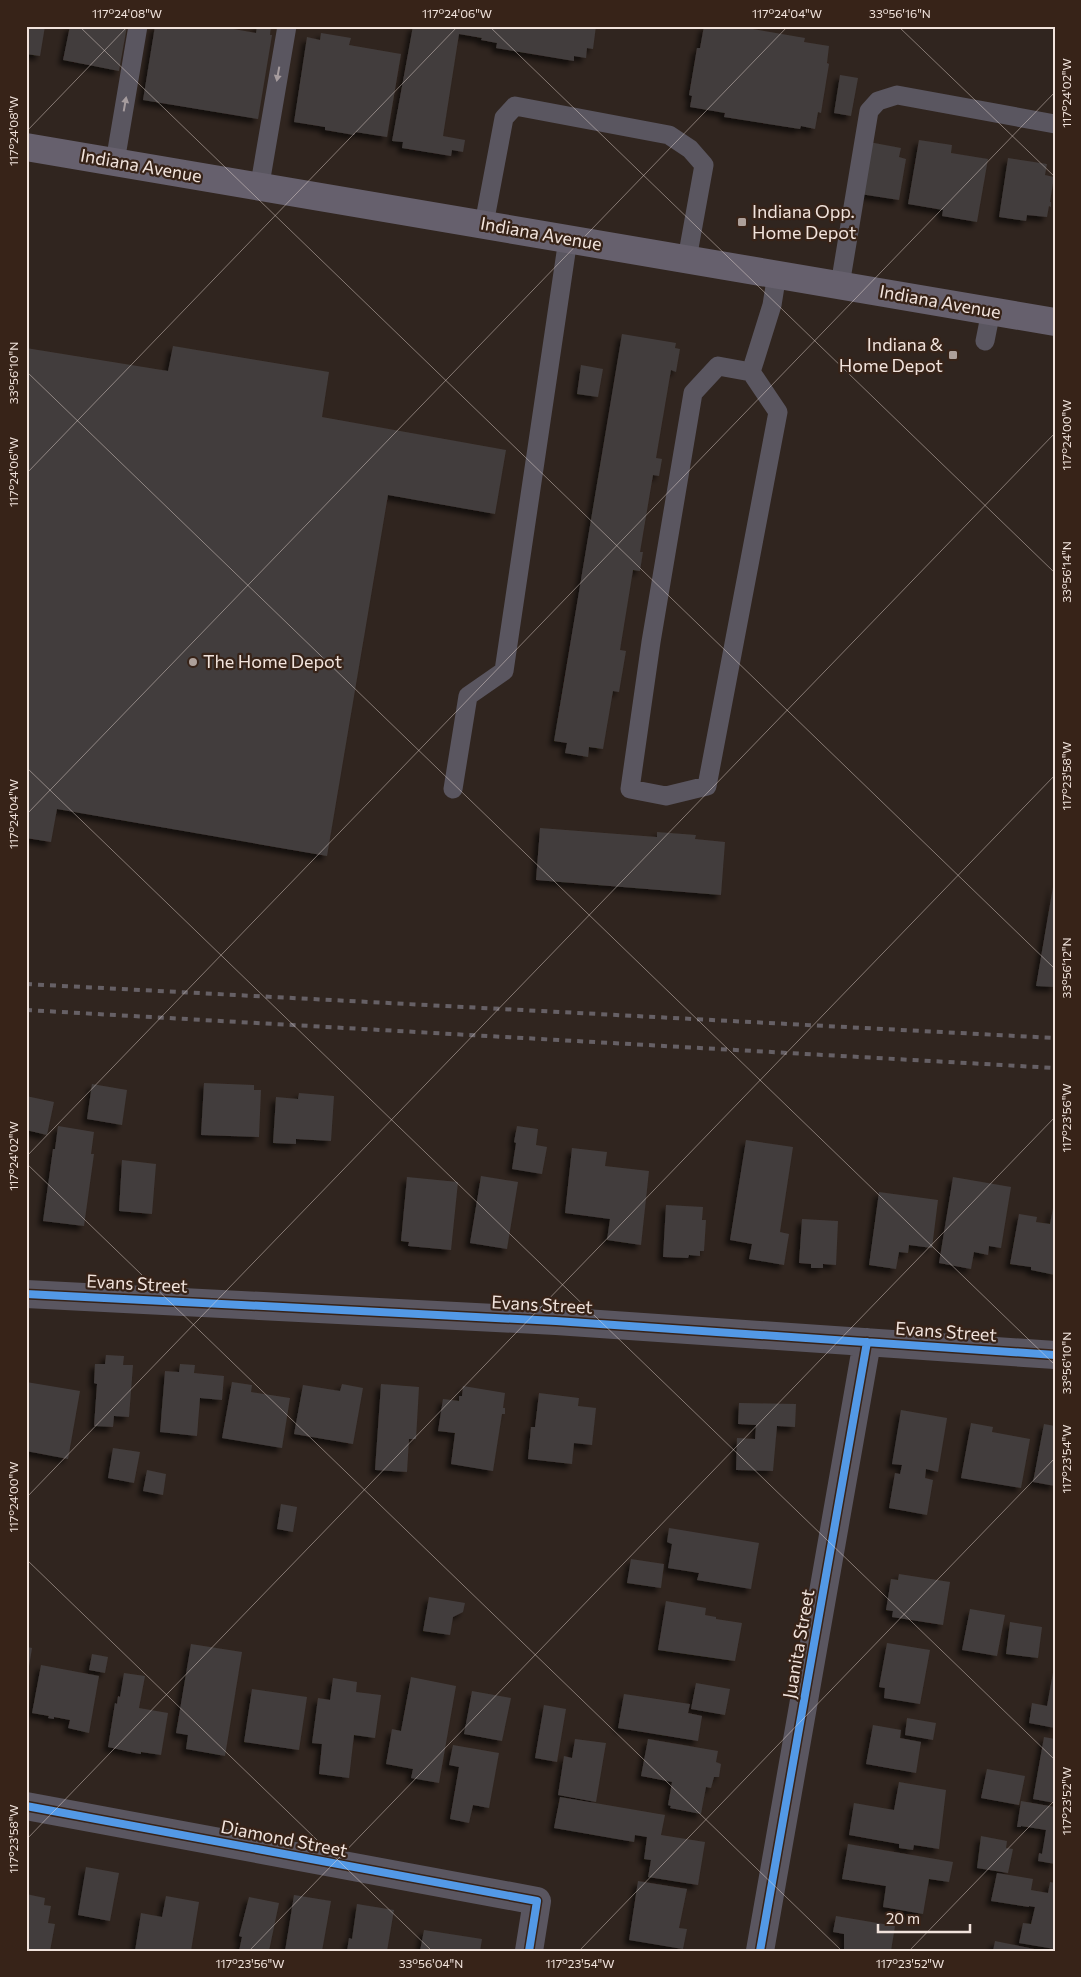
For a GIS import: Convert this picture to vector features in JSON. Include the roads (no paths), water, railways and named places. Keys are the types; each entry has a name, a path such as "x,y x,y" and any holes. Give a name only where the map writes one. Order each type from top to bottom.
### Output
{"main road":[{"name":"Indiana Avenue","path":"26,146 116,157 687,260 1055,322"}],"street":[{"name":"Evans Street","path":"26,1294 556,1321 1055,1354"},
{"name":"Juanita Street","path":"760,1951 867,1342"},
{"name":"Diamond Street","path":"26,1806 537,1901 529,1951"}],"lane":[{"path":"116,157 138,26"},
{"path":"261,182 286,26"},
{"path":"840,286 869,111 878,101 897,95 1055,124"},
{"path":"484,224 504,118 515,106 668,136 690,149 704,165 687,260"},
{"path":"453,789 468,696 504,671 568,239"},
{"path":"751,372 772,305 777,274"},
{"path":"985,341 991,311"},
{"path":"718,366 751,372 778,412 707,786 666,796 630,790 651,642 693,392 718,366"}],"railway":[{"path":"26,984 1055,1038"},
{"path":"26,1010 1055,1068"}],"place":[{"name":"Indiana Opp. Home Depot","path":"742,222"},
{"name":"Indiana & Home Depot","path":"953,355"},
{"name":"The Home Depot","path":"193,662"}]}
